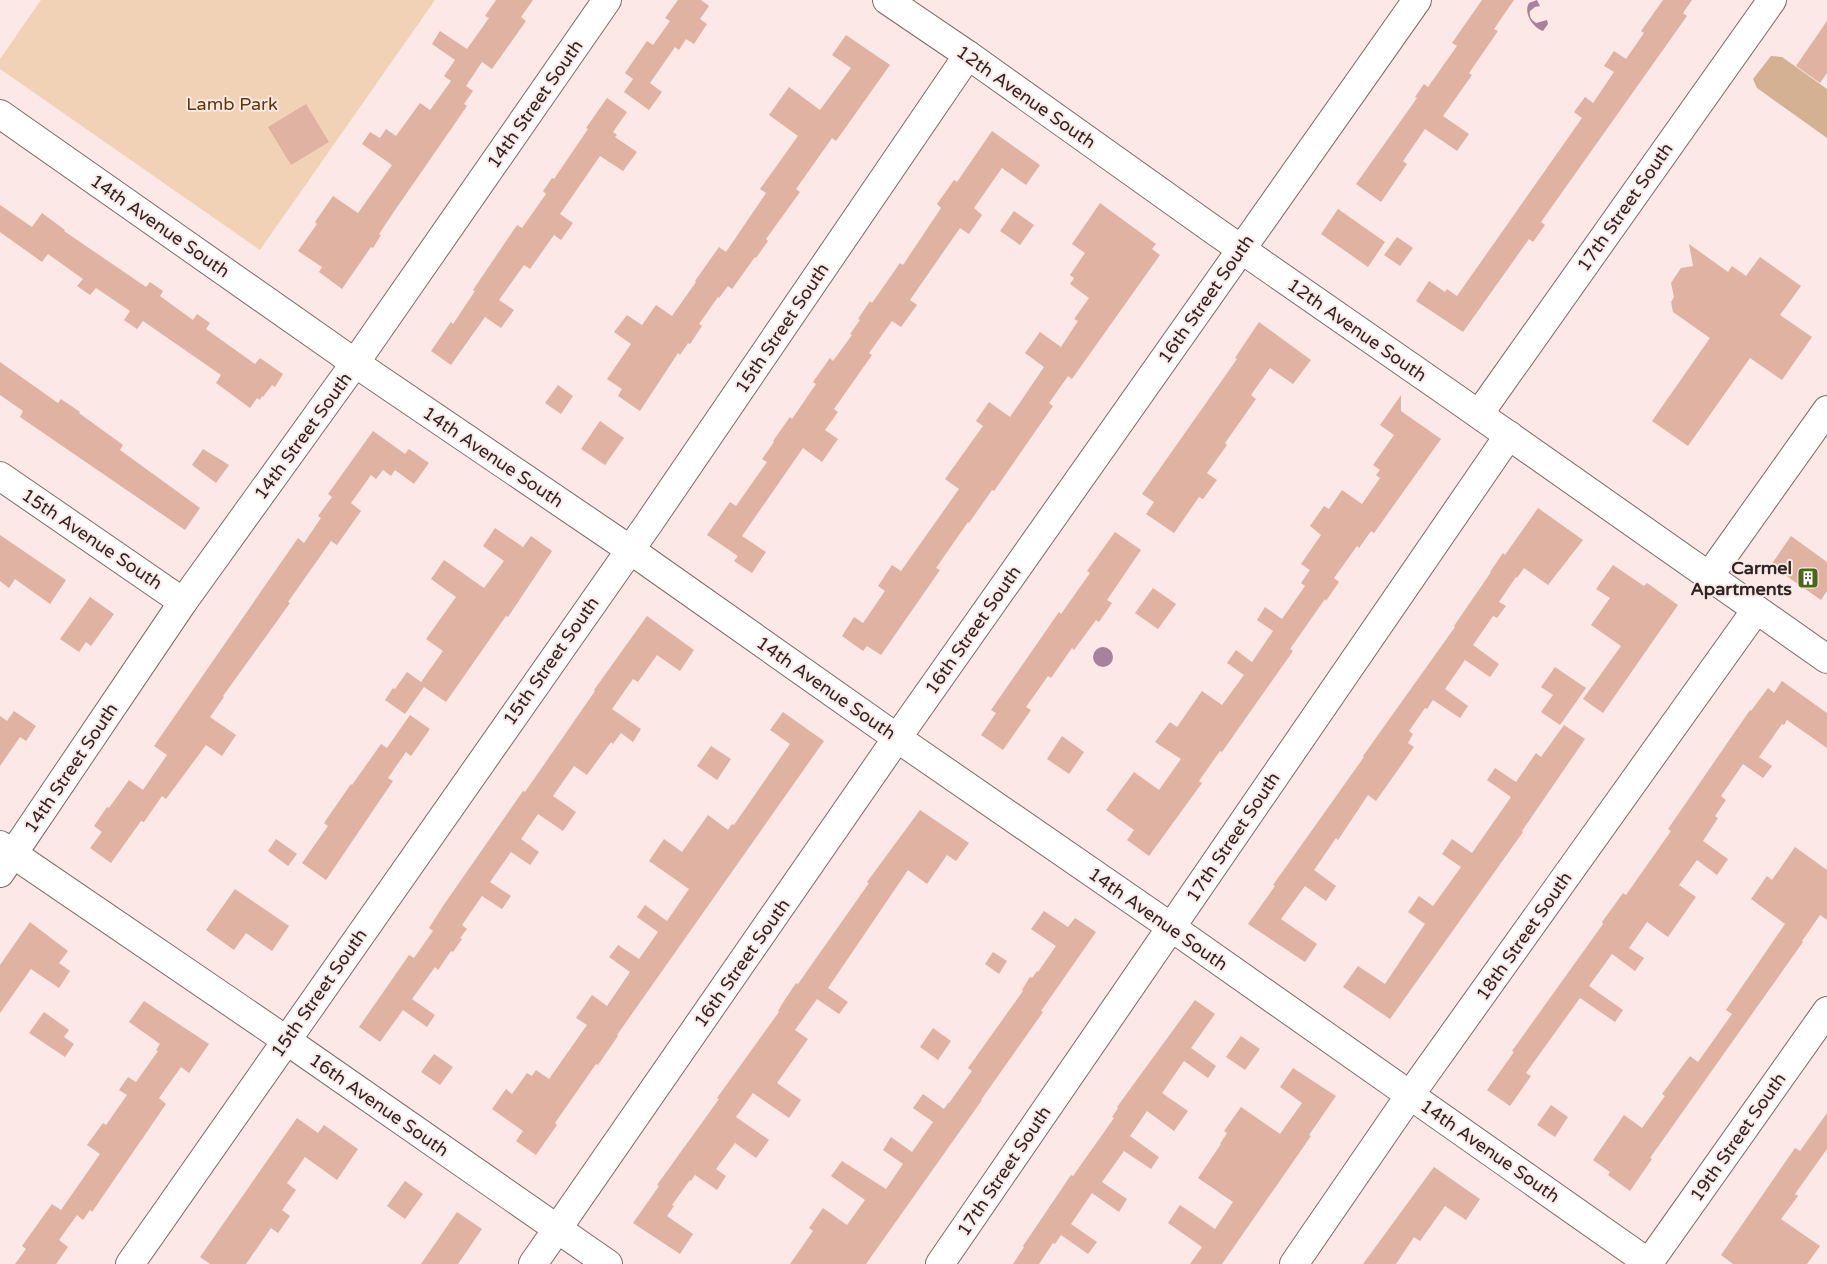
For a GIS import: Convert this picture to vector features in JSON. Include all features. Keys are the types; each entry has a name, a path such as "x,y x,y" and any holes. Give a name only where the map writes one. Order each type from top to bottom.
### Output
{"street":[{"name":"14th Street South","path":"4,858 355,363 607,0"},
{"name":"12th Avenue South","path":"888,0 1827,659"},
{"name":"16th Street South","path":"533,1264 897,738 1417,0"},
{"name":"17th Street South","path":"1479,414 1772,0"},
{"name":"15th Street South","path":"130,1264 630,549 968,55"},
{"name":"14th Avenue South","path":"0,114 355,363 630,549 1649,1264"},
{"path":"1710,576 1827,410"},
{"name":"17th Street South","path":"940,1264 1509,435"},
{"name":"15th Avenue South","path":"0,476 184,602"},
{"name":"18th Street South","path":"1294,1264 1410,1095 1756,610"},
{"name":"16th Avenue South","path":"4,858 286,1040 608,1264"},
{"name":"19th Street South","path":"1649,1264 1827,1011"}],"green space":[{"name":"Lamb Park","path":"41,0 435,0 260,250 0,69 0,59"}],"shaded area":[{"path":"1537,0 1540,6 1530,11 1530,15 1536,23 1547,20 1548,24 1543,31 1530,20 1527,11 1529,3"},
{"path":"1771,56 1782,57 1827,89 1827,138 1757,88 1753,79"},
{"path":"1099,647 1107,647 1113,653 1113,661 1107,667 1099,667 1093,661 1093,653"}],"building":[{"path":"496,0 533,0 521,17 526,21 492,69 482,62 466,86 473,91 464,104 467,106 379,234 381,235 373,248 371,247 342,289 319,272 322,267 298,251 317,224 315,222 333,196 358,213 392,165 362,144 370,132 380,138 386,129 396,136 420,103 430,110 451,81 444,76 455,60 432,44 440,31 467,49 489,18 485,16"},
{"path":"678,0 701,0 709,6 700,19 707,24 694,44 686,39 679,50 675,47 650,83 662,92 649,110 624,92 633,79 625,73 647,41 653,45 670,21 665,18"},
{"path":"1482,0 1514,0 1494,29 1498,31 1469,73 1472,75 1443,116 1469,134 1457,151 1425,129 1403,161 1407,164 1381,202 1356,184 1417,98 1415,97 1424,84 1428,87 1457,46 1452,43"},
{"path":"1663,0 1692,0 1683,13 1687,16 1541,222 1545,225 1533,242 1529,239 1463,332 1416,301 1429,281 1445,292 1447,289 1457,296 1582,118 1574,112 1585,97 1593,103 1614,72 1604,66 1614,51 1626,59 1644,33 1641,31"},
{"path":"1827,21 1827,73 1820,83 1796,66"},
{"path":"846,35 890,65 836,141 832,138 796,189 800,192 766,239 768,241 756,258 732,289 728,286 718,297 699,324 702,326 690,344 688,343 680,355 678,353 640,411 618,396 622,389 607,379 631,344 614,332 627,315 642,325 656,305 672,316 719,247 726,252 766,193 760,189 798,136 769,115 789,87 820,110 851,68 832,55"},
{"path":"607,98 627,112 613,132 617,135 615,137 637,152 623,171 600,156 560,214 573,223 561,240 554,235 530,269 524,265 499,300 514,310 501,328 485,317 451,365 431,351 451,322 453,324 475,291 473,290 517,225 522,228 546,194 543,191 552,178 554,179"},
{"path":"306,104 329,142 291,165 268,127"},
{"path":"992,131 1040,165 1026,185 1002,168 974,208 982,215 969,234 960,228 910,300 917,305 901,327 892,321 869,353 872,355 834,409 838,412 825,430 838,439 822,462 803,448 742,536 766,552 752,573 734,561 738,556 707,535 730,502 736,506 767,462 762,459 773,441 790,417 792,419 816,384 813,382 830,358 833,361 852,335 850,334 870,301 872,303 900,263 903,265 941,208 937,204 954,180 957,182"},
{"path":"1100,203 1156,244 1152,249 1160,255 1072,379 1068,376 1049,403 1053,406 994,491 992,490 936,568 940,570 881,655 867,646 863,651 842,636 854,617 863,623 885,591 878,586 892,565 901,571 959,489 945,479 983,426 976,421 989,402 1010,417 1044,367 1025,353 1040,332 1061,347 1078,321 1074,319 1089,298 1070,284 1074,278 1070,275 1085,253 1072,244"},
{"path":"0,205 32,227 42,213 64,231 146,287 150,282 163,291 160,296 193,320 197,314 210,323 206,329 255,364 260,358 283,374 275,387 272,385 260,400 257,398 250,408 216,383 221,375 143,321 137,329 124,320 130,311 96,288 90,295 77,286 83,279 48,254 42,262 0,232"},
{"path":"1338,209 1385,242 1368,267 1321,234"},
{"path":"1014,211 1034,225 1020,245 1000,231"},
{"path":"1397,237 1413,248 1400,266 1384,255"},
{"path":"1689,244 1728,272 1732,266 1746,276 1760,257 1801,286 1780,315 1812,337 1782,380 1750,358 1688,446 1652,421 1710,338 1673,312 1671,302 1674,297 1671,283 1681,268 1693,266"},
{"path":"1259,322 1311,360 1293,384 1270,368 1251,395 1256,399 1225,443 1227,445 1207,473 1217,480 1203,499 1199,497 1174,533 1146,514 1154,502 1142,494 1237,359 1235,358"},
{"path":"0,362 58,403 61,399 80,412 123,445 120,450 200,508 185,530 20,417 23,411 0,395"},
{"path":"558,385 573,396 561,414 545,403"},
{"path":"1401,395 1401,411 1441,439 1374,533 1371,531 1359,548 1357,546 1334,578 1339,582 1290,649 1293,651 1222,752 1220,751 1199,781 1202,783 1149,856 1127,840 1134,830 1106,810 1134,772 1159,790 1181,759 1155,742 1170,722 1177,727 1202,691 1222,705 1244,675 1227,663 1236,650 1252,662 1273,631 1257,620 1265,607 1282,619 1305,586 1301,583 1310,570 1301,564 1321,535 1310,526 1324,506 1329,509 1342,490 1362,504 1380,478 1376,475 1380,470 1373,465 1394,435 1380,425"},
{"path":"600,421 624,438 605,465 581,449"},
{"path":"373,431 405,454 409,449 429,463 414,484 395,470 391,476 383,470 376,479 371,475 351,503 361,511 337,545 331,541 210,717 236,735 222,756 206,745 166,799 162,796 144,822 141,821 111,863 90,848 102,832 94,826 129,780 143,790 167,755 154,746 298,538 304,543 321,518 318,516 332,497 328,494"},
{"path":"203,449 229,465 216,483 192,465"},
{"path":"1538,508 1583,540 1548,585 1524,568 1516,577 1499,602 1506,606 1497,618 1493,616 1473,645 1499,664 1490,677 1465,660 1445,689 1468,706 1460,718 1433,700 1427,709 1425,708 1409,731 1413,734 1408,743 1414,747 1376,801 1368,795 1338,840 1336,838 1314,870 1336,886 1326,901 1305,886 1281,919 1317,944 1305,962 1248,924 1275,886 1273,885 1455,627 1503,553 1505,555"},
{"path":"495,528 523,547 531,536 552,551 508,617 506,616 446,702 424,687 405,714 385,700 407,672 421,682 443,651 426,639 456,597 431,579 444,560 484,588 504,561 483,546"},
{"path":"1115,532 1141,550 1107,600 1112,603 1099,622 1096,620 1074,650 1072,648 1051,678 1048,676 1026,707 1031,710 1003,750 981,735 996,713 991,710 1059,612 1061,614 1090,573 1087,571"},
{"path":"0,535 66,580 50,604 15,579 9,588 0,581"},
{"name":"Carmel Apartments","path":"1791,536 1827,562 1827,591 1821,600 1771,565"},
{"path":"1613,565 1644,586 1647,583 1678,605 1603,713 1583,699 1621,646 1591,625 1610,598 1596,589"},
{"path":"1153,588 1176,604 1158,629 1135,613"},
{"path":"90,597 114,614 91,646 86,642 79,652 60,639"},
{"path":"647,616 694,650 680,671 657,655 638,682 633,679 612,709 641,729 633,742 621,733 613,744 611,742 587,775 574,766 553,796 576,812 563,831 538,814 521,839 539,852 530,865 511,852 490,882 511,896 502,909 482,896 462,925 467,929 460,938 462,939 438,970 435,967 412,999 435,1015 427,1027 403,1010 380,1042 359,1027 409,955 414,958 433,931 429,928 443,906"},
{"path":"1555,667 1586,688 1560,725 1541,712 1553,695 1541,687"},
{"path":"1782,681 1827,713 1827,748 1787,720 1784,725 1782,724 1759,757 1772,766 1763,778 1743,764 1721,796 1726,800 1715,816 1718,818 1703,841 1728,859 1717,875 1697,860 1679,885 1696,897 1668,937 1647,922 1629,948 1644,958 1635,971 1612,954 1589,986 1623,1010 1615,1022 1580,998 1526,1073 1531,1076 1510,1106 1487,1090 1514,1052 1512,1051 1603,924 1602,922 1623,893 1626,895 1671,831 1668,829 1750,710 1768,688 1774,693"},
{"path":"14,711 36,726 26,741 20,737 0,766 0,716 7,721"},
{"path":"783,712 824,741 617,1035 598,1065 596,1064 555,1123 557,1125 536,1155 516,1141 523,1131 492,1109 506,1089 512,1094 527,1073 532,1076 536,1070 549,1079 587,1025 576,1018 592,995 607,1006 630,972 609,957 618,945 639,959 658,932 637,917 645,905 667,921 689,889 649,861 664,839 682,852 708,815 728,830 732,824 734,825 790,744 770,730"},
{"path":"410,715 430,729 411,756 406,752 388,778 393,781 326,880 302,863 328,826 324,823 351,784 381,744 387,748"},
{"path":"1564,725 1585,739 1523,832 1390,1019 1343,987 1358,966 1385,984 1425,924 1408,912 1419,896 1433,906 1461,867 1442,854 1452,839 1472,853 1511,797 1487,780 1495,768 1516,782 1536,753 1541,757"},
{"path":"1062,736 1084,752 1069,774 1047,759"},
{"path":"711,746 731,759 717,780 697,766"},
{"path":"920,810 969,843 956,861 947,855 927,884 908,870 828,988 848,1002 839,1014 817,999 795,1030 808,1039 777,1083 801,1100 789,1118 753,1093 736,1117 769,1140 756,1158 735,1143 716,1169 726,1176 717,1190 695,1175 690,1180 672,1205 674,1206 667,1216 693,1234 680,1254 633,1223 659,1186 657,1185 719,1099 717,1098 779,1012 796,983 798,984 869,883 867,882"},
{"path":"276,839 297,854 288,866 268,851"},
{"path":"1795,847 1827,870 1827,920 1820,915 1803,942 1650,1158 1652,1159 1630,1191 1608,1175 1610,1172 1593,1160 1624,1115 1642,1128 1665,1096 1662,1094 1690,1056 1698,1062 1732,1014 1726,1010 1785,924 1751,899 1767,876 1772,880"},
{"path":"235,889 289,926 272,951 246,933 234,950 206,930"},
{"path":"1044,911 1068,927 1075,918 1096,932 1041,1011 1043,1012 866,1264 790,1264 813,1231 809,1228 823,1208 847,1225 865,1200 831,1176 842,1161 886,1189 903,1164 883,1150 891,1137 912,1152 933,1122 913,1108 923,1094 944,1109 949,1103 972,1071 968,1068 1023,991 1030,977 1032,978 1038,972 1056,946 1031,929"},
{"path":"30,922 68,951 59,963 70,971 59,988 31,969 0,1013 0,965"},
{"path":"993,952 1007,961 999,974 985,964"},
{"path":"1195,1000 1215,1014 1191,1048 1216,1066 1208,1078 1184,1061 1162,1093 1188,1111 1174,1131 1147,1111 1130,1136 1159,1157 1151,1169 1124,1151 1102,1182 1127,1199 1119,1212 1092,1193 1071,1224 1097,1242 1088,1254 1061,1235 1055,1244 1053,1243 1039,1264 1013,1264 1071,1175 1073,1176 1114,1118 1112,1117 1117,1107"},
{"path":"144,1001 209,1044 189,1073 181,1067 159,1098 166,1104 92,1212 90,1210 83,1220 77,1215 59,1240 68,1247 56,1264 15,1264 26,1249 22,1246 52,1204 61,1210 100,1154 87,1145 103,1123 106,1125 127,1095 119,1090 128,1077 136,1082 158,1051 156,1050 160,1044 129,1022"},
{"path":"44,1012 69,1030 64,1037 74,1044 65,1057 29,1033"},
{"path":"933,1028 951,1041 938,1060 920,1047"},
{"path":"1241,1036 1260,1049 1245,1070 1226,1057"},
{"path":"434,1054 453,1067 440,1085 421,1072"},
{"path":"1293,1068 1336,1096 1309,1135 1311,1136 1222,1264 1190,1264 1202,1247 1168,1223 1180,1205 1215,1229 1233,1202 1198,1178 1221,1144 1227,1133 1224,1131 1241,1107 1280,1134 1302,1103 1280,1087"},
{"path":"1551,1105 1568,1117 1555,1137 1537,1125"},
{"path":"1827,1113 1827,1149 1795,1194 1798,1196 1781,1219 1820,1246 1807,1264 1733,1264 1721,1255 1795,1148 1800,1151"},
{"path":"297,1118 318,1133 324,1125 358,1149 337,1180 305,1157 287,1183 296,1190 282,1210 290,1216 278,1233 271,1228 246,1264 210,1264 200,1257"},
{"path":"1434,1167 1480,1199 1466,1220 1445,1206 1420,1241 1414,1237 1396,1264 1363,1264"},
{"path":"405,1181 423,1194 405,1219 387,1206"},
{"path":"457,1212 482,1229 458,1264 421,1264"}],"place":[{"name":"Carmel Apartments","path":"1808,578"}]}
